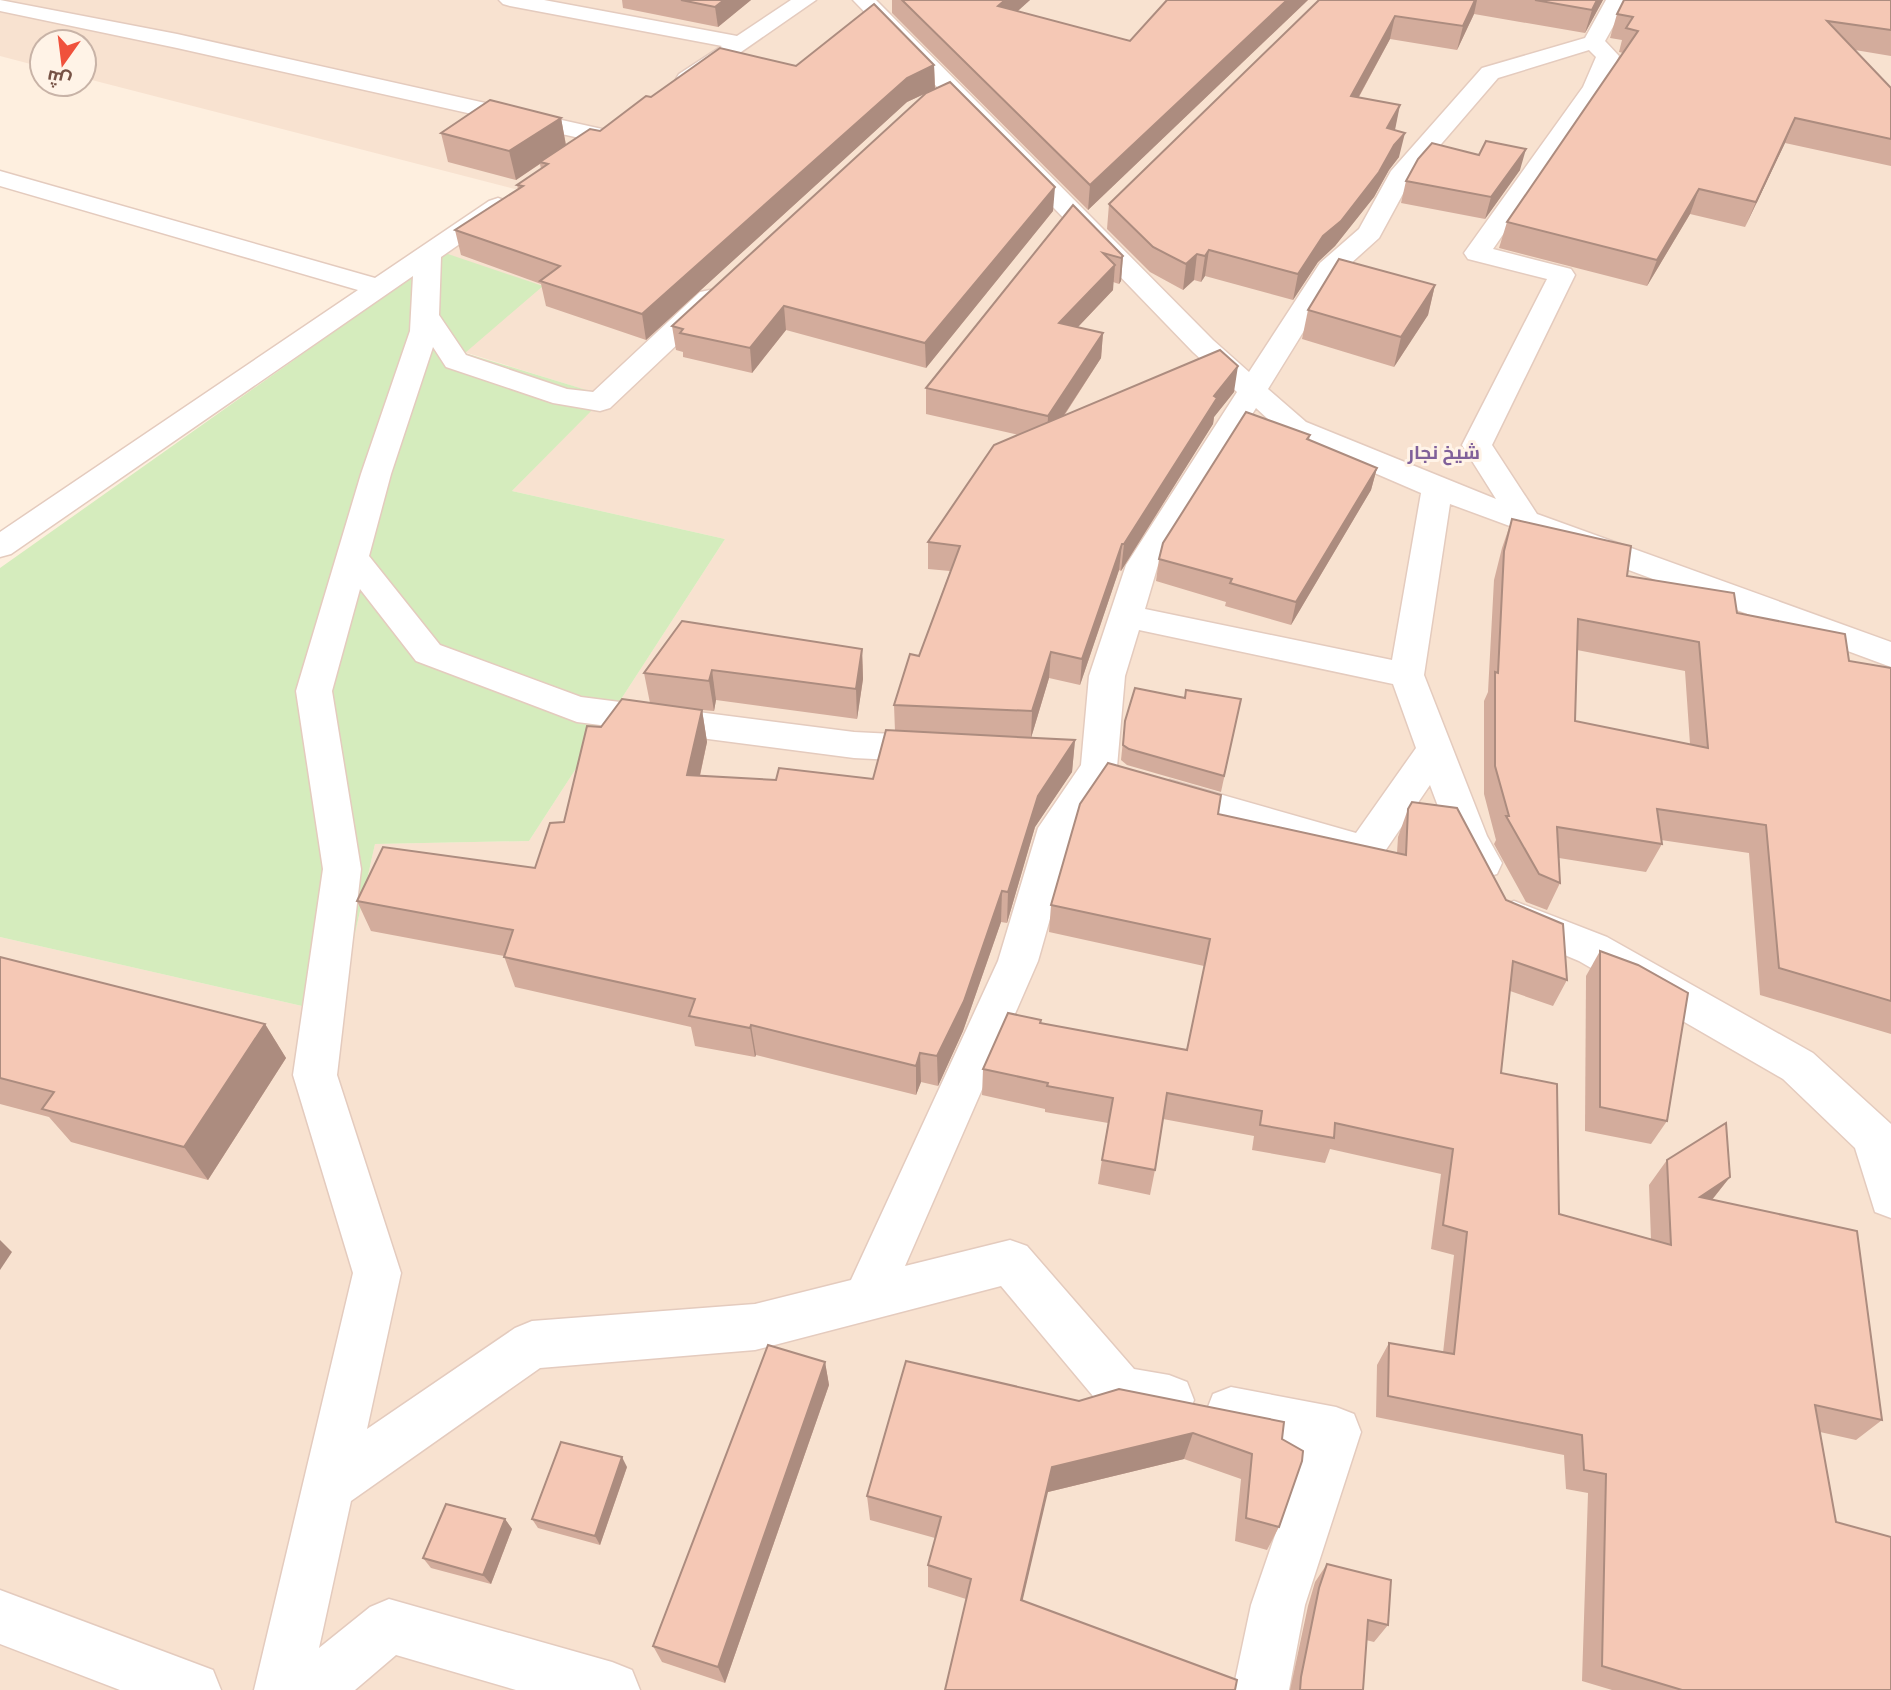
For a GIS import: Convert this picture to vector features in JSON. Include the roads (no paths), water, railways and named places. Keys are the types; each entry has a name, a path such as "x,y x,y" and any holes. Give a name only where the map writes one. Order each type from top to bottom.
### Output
{"street":[{"path":"510,0 741,43"},
{"path":"671,89 805,0"},
{"path":"864,0 941,98 1080,220 1203,346 1295,428 1437,488 1890,659"},
{"path":"867,1298 1018,961 1056,828 1109,772 1107,676 1142,565 1329,269 1370,233 1400,176 1490,72 1593,42 1617,0"},
{"path":"0,5 177,41 602,136"},
{"path":"1526,521 1477,445 1562,275 1477,253 1594,87 1608,56 1593,42"},
{"path":"567,159 625,120"},
{"path":"0,178 378,287"},
{"path":"0,547 521,190"},
{"path":"282,1690 377,1273 315,1075 342,869 314,691 376,474 424,331 428,252"},
{"path":"425,315 456,361 564,397 600,402 726,283"},
{"path":"1437,488 1407,676 1469,838 1510,915 1593,949 1798,1066 1875,1138 1886,1179"},
{"path":"352,557 428,653 578,709 854,745 962,750"},
{"path":"1126,616 1407,676"},
{"path":"1109,772 1366,850 1435,749"},
{"path":"1886,1179 1891,1113"},
{"path":"328,1486 532,1345 755,1327 1010,1262 1121,1391 1336,1432 1278,1605 1261,1690"},
{"path":"0,1617 193,1690"},
{"path":"312,1690 389,1626 612,1690"}],"district":[{"name":"شيخ نجار","path":"1444,452"}]}
